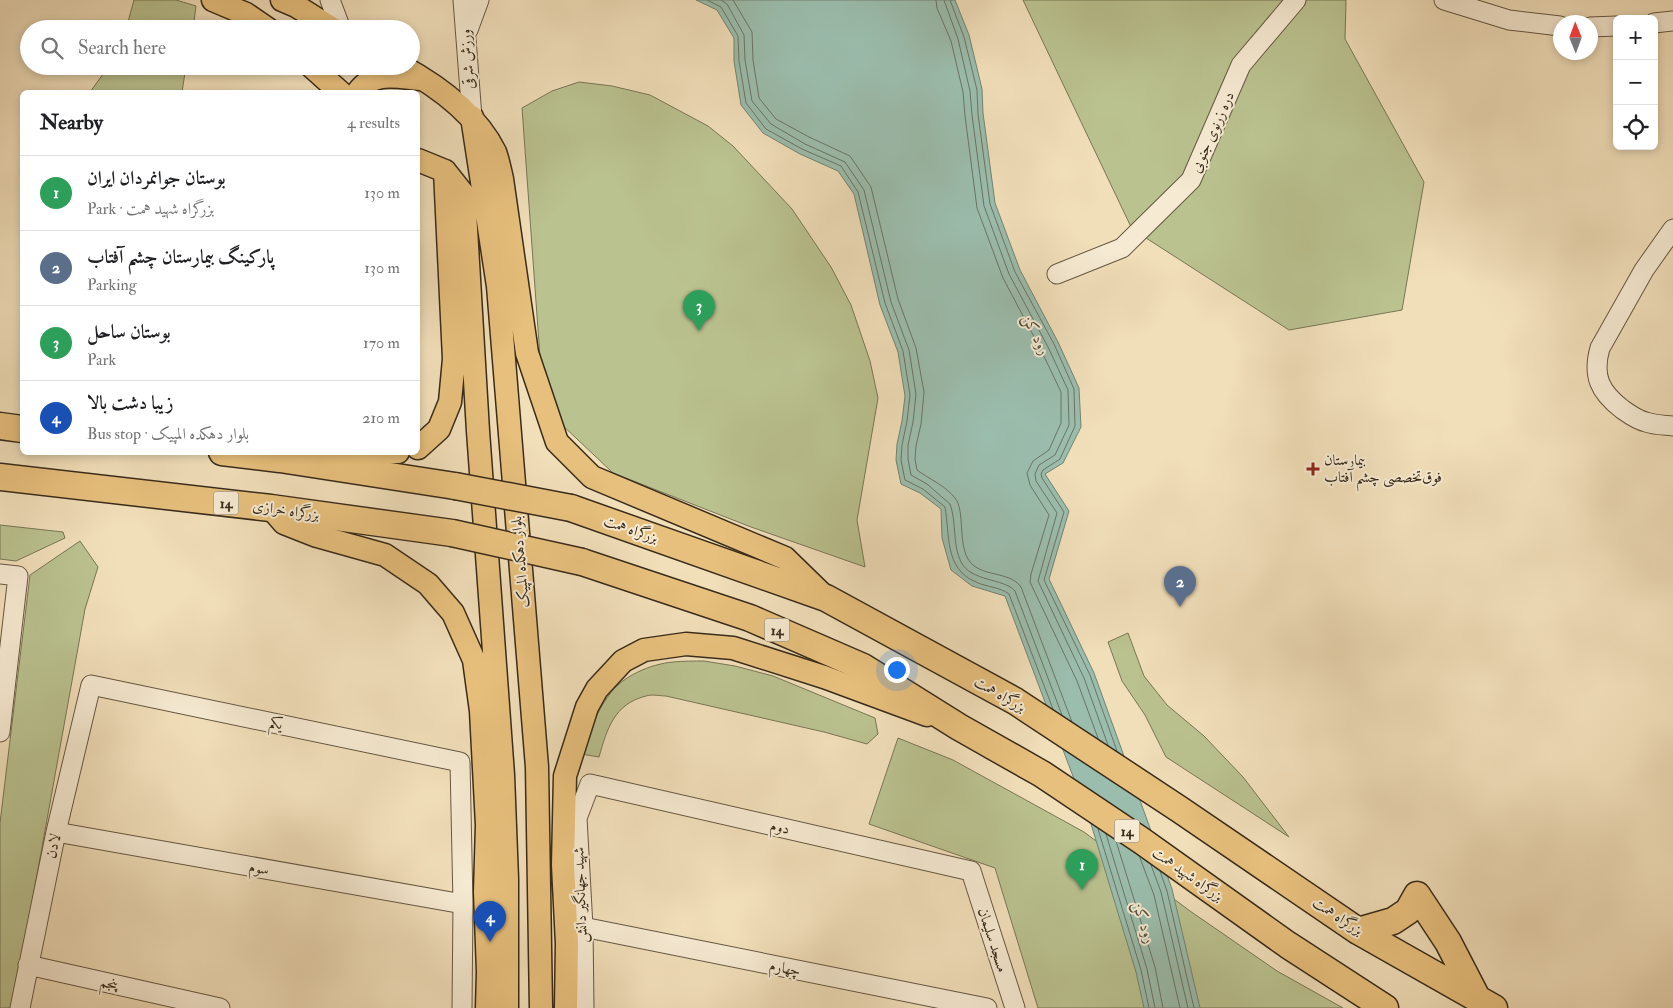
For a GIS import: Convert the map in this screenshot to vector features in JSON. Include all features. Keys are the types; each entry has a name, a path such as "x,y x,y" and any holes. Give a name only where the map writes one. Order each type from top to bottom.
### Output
{"highway":[{"path":"0,426 20,429"},
{"path":"247,455 280,459"},
{"name":"بزرگراه همت","path":"280,459 456,486 571,508 826,598 1015,701 1179,809 1358,931 1485,1003"},
{"name":"بزرگراه خرازی","path":"0,477 271,508 452,533 582,562 750,618 863,667 959,727"},
{"name":"بزرگراه شهید همت","path":"959,727 1042,774 1288,945 1385,1008"},
{"path":"1358,931 1393,921 1408,911 1417,895 1485,1003"}],"main road":[{"path":"213,0 246,14 255,20"},
{"path":"282,0 319,20"},
{"path":"322,75 338,90"},
{"path":"418,75 426,79 472,117 495,153 502,178 527,353 557,442 592,477 784,558 826,598"},
{"path":"359,90 372,79 386,76 426,79"},
{"name":"بلوار دهکده المپیک","path":"472,117 498,286 535,748 542,1008"},
{"path":"420,161 445,171 464,195 478,431 503,775 507,879 507,1008"},
{"path":"420,446 439,430 450,402 452,385 454,359 445,171"},
{"path":"280,459 328,455"},
{"path":"271,508 284,523 317,536 385,555 428,584 453,613 474,660 481,711 487,826 485,892 488,972 487,1008"},
{"path":"566,1008 567,944 563,865 565,776 587,707 597,689 623,662 644,650 686,644 733,648 824,677 959,727"}],"street":[{"path":"330,0 338,20"},
{"name":"ورزش شرقی","path":"463,0 472,117"},
{"path":"465,36 479,0"},
{"name":"دره زرنوی جنوبی","path":"1058,274 1122,248 1191,180 1241,65 1296,0"},
{"path":"1444,0 1509,20 1553,25"},
{"path":"1658,23 1673,21"},
{"path":"1598,27 1613,26"},
{"path":"1673,229 1644,270 1600,348 1596,362 1600,388 1613,402 1629,414 1645,422 1673,426"},
{"path":"0,732 9,575"},
{"name":"یکم","path":"91,685 460,762 463,904"},
{"name":"لادن","path":"20,1008 56,832 91,685"},
{"name":"دوم","path":"590,784 971,871"},
{"name":"شهید جهانگیر دانش","path":"584,1008 577,818 590,784"},
{"name":"سوم","path":"56,832 463,904"},
{"name":"مسجد سلیمان","path":"971,871 1015,1008"},
{"path":"462,1008 463,904"},
{"name":"چهارم","path":"582,927 987,1008"},
{"name":"پنجم","path":"28,966 220,1008"}],"green space":[{"path":"134,0 176,0 196,6 194,20 128,20"},
{"path":"1023,0 1346,0 1345,39 1424,182 1402,310 1289,330 1132,229"},
{"path":"102,75 185,75 182,90 91,90"},
{"path":"579,82 612,86 650,95 708,126 733,146 792,209 831,267 851,305 870,361 878,398 857,520 865,567 751,527 613,473 559,422 540,357 522,108 552,91"},
{"path":"0,525 63,532 65,538 16,561 0,559"},
{"path":"80,541 98,567 85,609 13,1008 0,1008 0,823 30,575"},
{"path":"1128,633 1144,676 1167,705 1204,736 1243,777 1289,837 1166,757 1145,715 1122,681 1108,642"},
{"path":"685,661 704,661 735,666 773,676 875,718 878,734 867,744 824,732 666,696 651,695 635,700 619,711 605,737 599,757 581,754 600,709 621,682 638,672 656,665"},
{"path":"898,738 953,760 1084,832 1190,911 1277,971 1343,1008 1038,1008 995,868 869,824"}],"water":[{"name":"رود کن","path":"696,0 955,0 969,35 982,89 983,113 995,203 1020,270 1058,342 1079,388 1081,427 1063,463 1045,474 1069,511 1049,579 1094,673 1172,889 1200,1008 1144,1008 1136,972 1091,824 1005,596 972,586 951,570 942,538 941,509 920,493 901,484 896,460 905,396 898,352 880,305 854,194 838,171 800,154 763,133 741,105 734,61 734,38 717,10"}],"place":[{"name":"بوستان ساحل","path":"699,331"},
{"name":"بیمارستان فوق‌تخصصی چشم آفتاب","path":"1313,469"},
{"name":"پاركينگ بيمارستان چشم آفتاب","path":"1180,607"},
{"name":"بوستان جوانمردان ایران","path":"1082,890"},
{"name":"زیبا دشت بالا","path":"490,942"}]}
